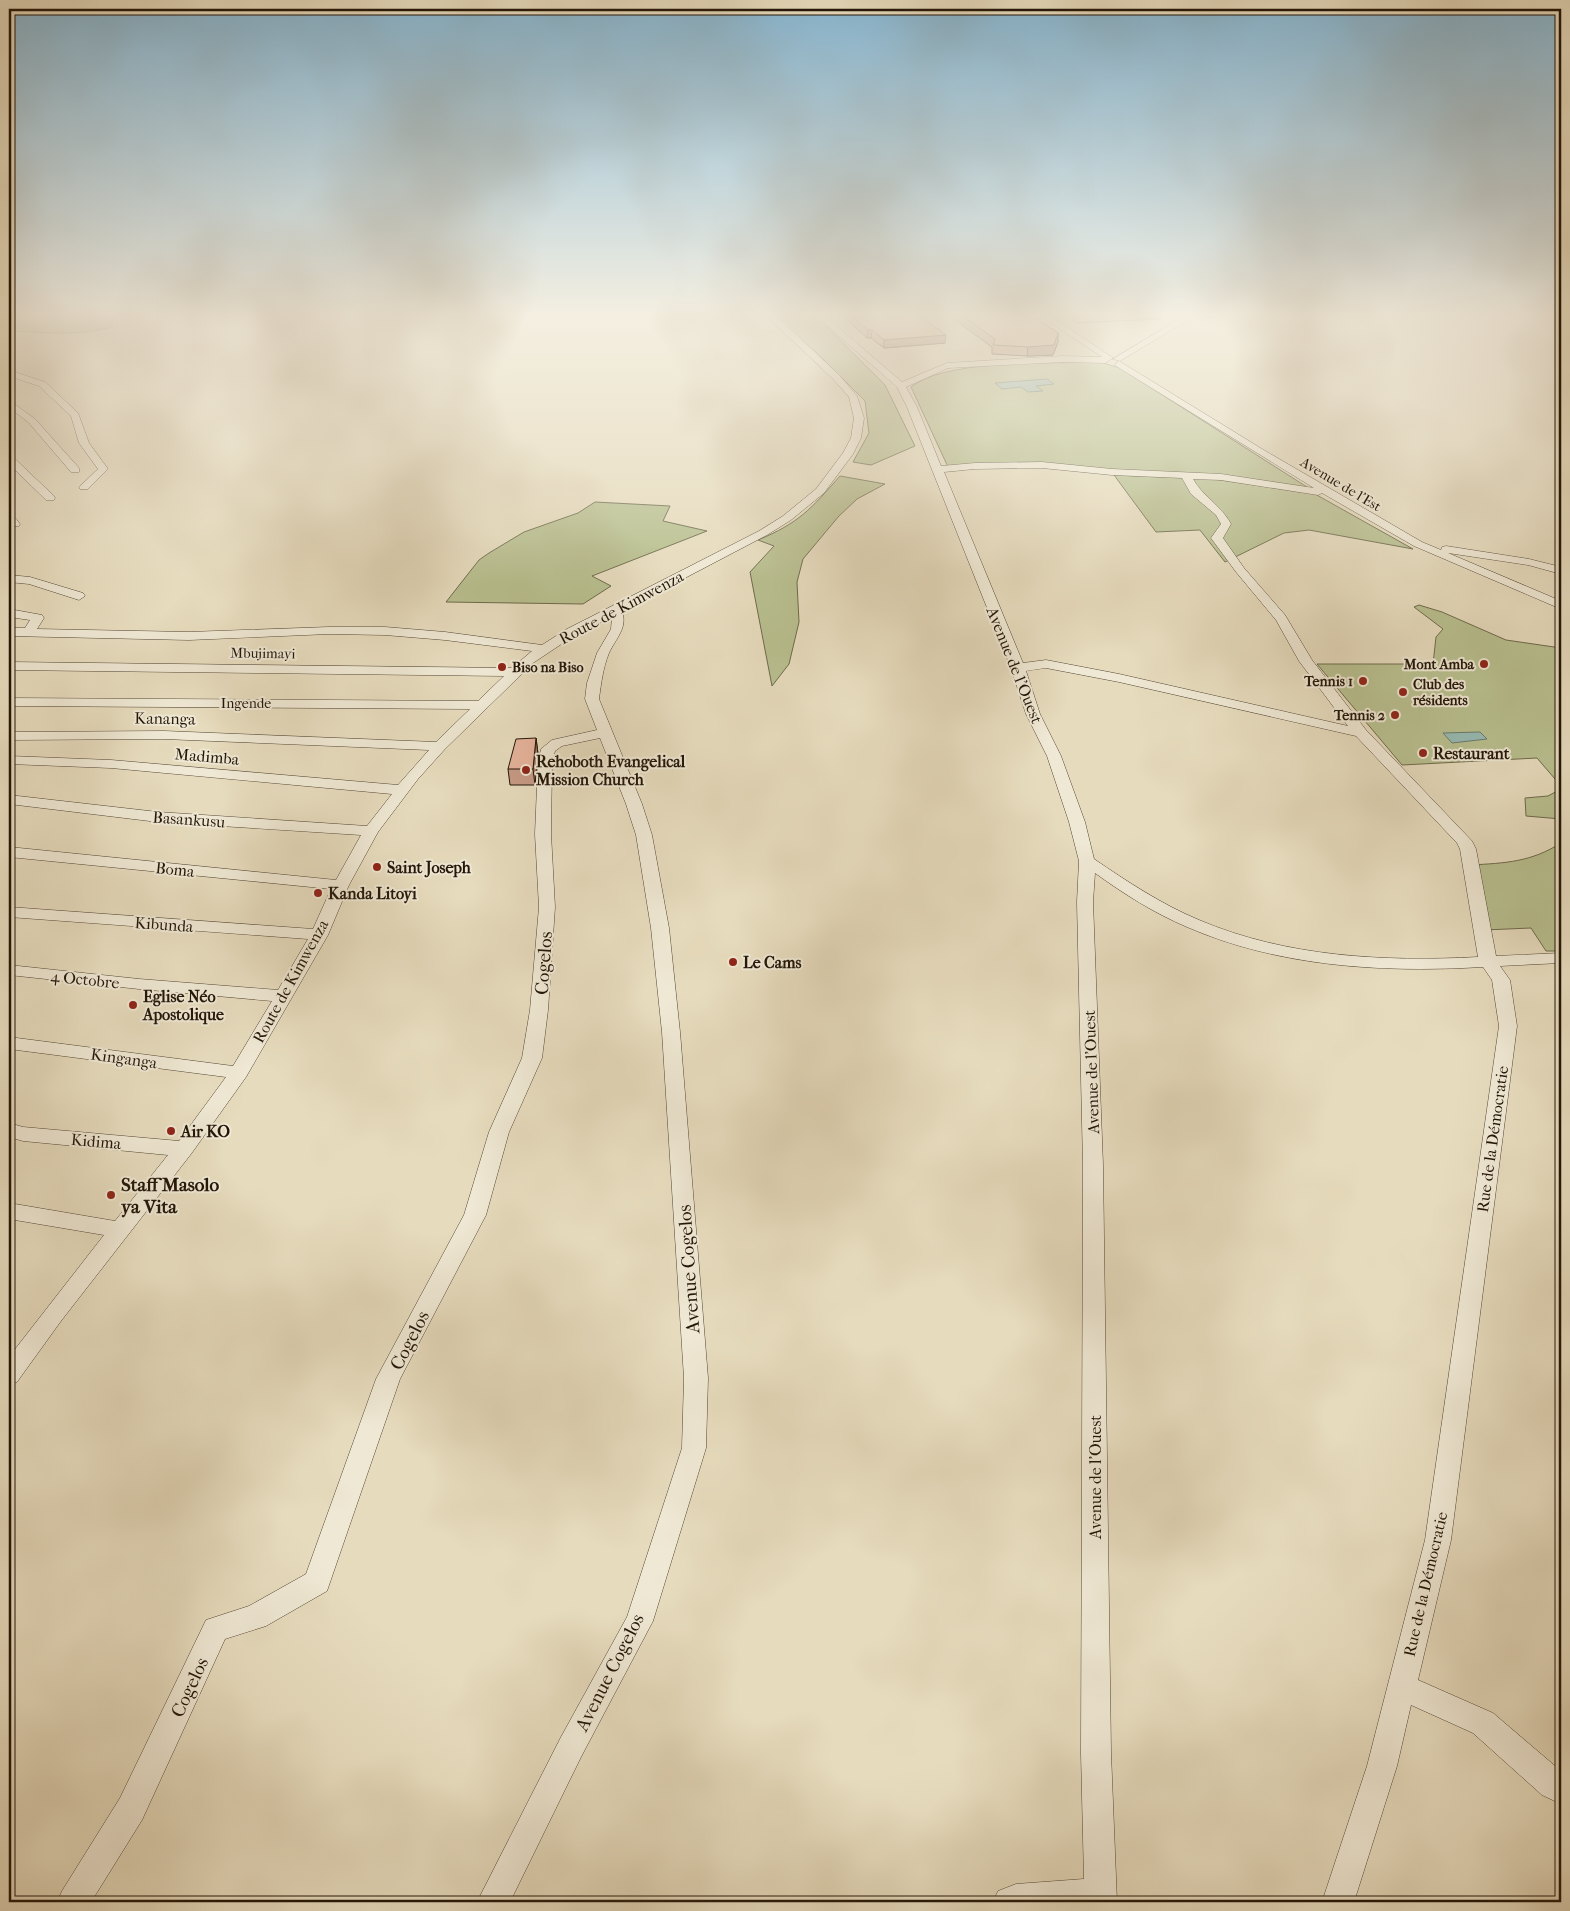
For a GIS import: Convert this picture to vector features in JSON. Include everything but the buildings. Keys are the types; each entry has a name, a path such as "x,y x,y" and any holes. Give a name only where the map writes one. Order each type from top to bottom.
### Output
{"street":[{"path":"12,404 32,421 75,470"},
{"path":"63,404 75,415 84,442 103,469 84,487"},
{"name":"Route de Kimwenza","path":"9,1375 119,1230 184,1149 239,1073 319,935 341,885 371,831 402,790 440,746 528,660 543,649 762,533 787,518 814,497 833,476 856,438 859,418 855,404"},
{"name":"Avenue de l'Ouest","path":"911,404 936,470 1018,668 1033,714 1054,756 1077,822 1087,861 1085,902 1093,1165 1096,1753 1101,1898"},
{"name":"Avenue de l'Est","path":"1184,404 1331,495 1418,544 1561,605"},
{"path":"9,459 50,498"},
{"path":"936,470 1037,465 1112,472 1185,474 1300,488 1331,495"},
{"name":"Rue de la Démocratie","path":"1185,474 1195,492 1220,512 1226,524 1217,538 1240,570 1281,618 1306,661 1361,733 1464,840 1468,849 1488,960 1501,980 1508,1026 1438,1540 1382,1766 1338,1902"},
{"path":"1418,544 1529,562 1561,571"},
{"path":"9,579 26,580 78,596"},
{"name":"Avenue Cogelos","path":"493,1902 570,1747 639,1621 694,1448 696,1378 671,1032 660,928 644,835 634,804 592,698 594,683 603,653 617,629 618,617 615,610"},
{"path":"9,613 38,618 29,632"},
{"path":"9,632 235,636 302,632 385,631 428,634 543,649"},
{"path":"1018,668 1046,664 1361,733"},
{"name":"Mbujimayi","path":"9,666 516,672"},
{"name":"Ingende","path":"9,702 483,705"},
{"name":"Cogelos","path":"73,1902 131,1809 216,1630 256,1617 317,1582 388,1379 476,1215 499,1132 532,1058 539,1010 547,907 543,834 545,763 548,749 557,743 606,732"},
{"name":"Kananga","path":"9,736 164,736 440,746"},
{"name":"Madimba","path":"9,760 111,764 402,790"},
{"name":"Basankusu","path":"9,799 158,817 371,831"},
{"name":"Boma","path":"9,852 341,885"},
{"path":"1087,861 1165,911 1227,936 1294,953 1365,962 1432,964 1561,958"},
{"name":"Kibunda","path":"9,912 319,935"},
{"name":"4 Octobre","path":"9,970 139,984 282,996"},
{"name":"Kinganga","path":"9,1043 239,1073"},
{"name":"Kidima","path":"9,1130 23,1134 184,1149"},
{"path":"9,1211 119,1230"},
{"path":"1402,1687 1483,1723 1561,1789"},
{"path":"1009,1902 1016,1900 1101,1898"}],"green space":[{"path":"865,404 894,404 915,446 871,465 853,462 869,433"},
{"path":"919,404 1177,404 1307,487 1045,464 948,467"},
{"path":"1114,475 1213,479 1315,494 1413,549 1309,530 1284,533 1225,562 1200,530 1156,532"},
{"path":"840,476 885,484 857,499 839,516 803,559 797,582 799,622 789,664 772,686 750,572 774,546 758,540 772,534 804,514"},
{"path":"595,502 670,506 663,521 707,531 592,576 611,586 583,604 446,602 479,560 489,553 524,532 578,513"},
{"path":"1419,605 1442,612 1506,640 1561,648 1561,786 1537,758 1402,765 1317,664 1433,664 1436,637 1443,629 1414,607"},
{"path":"1561,789 1561,819 1526,816 1525,798 1548,796"},
{"path":"1561,843 1561,951 1546,951 1531,928 1484,930 1471,865 1529,858"}],"water":[{"path":"1480,732 1487,739 1452,743 1443,733"}],"place":[{"name":"Mont Amba","path":"1484,664"},
{"name":"Biso na Biso","path":"502,667"},
{"name":"Tennis 1","path":"1363,681"},
{"name":"Club des résidents","path":"1403,692"},
{"name":"Tennis 2","path":"1395,715"},
{"name":"Restaurant","path":"1423,753"},
{"name":"Rehoboth Evangelical Mission Church","path":"526,770"},
{"name":"Saint Joseph","path":"377,867"},
{"name":"Kanda Litoyi","path":"318,893"},
{"name":"Le Cams","path":"733,962"},
{"name":"Eglise Néo Apostolique","path":"133,1005"},
{"name":"Air KO","path":"171,1131"},
{"name":"Staff Masolo ya Vita","path":"111,1195"}]}
